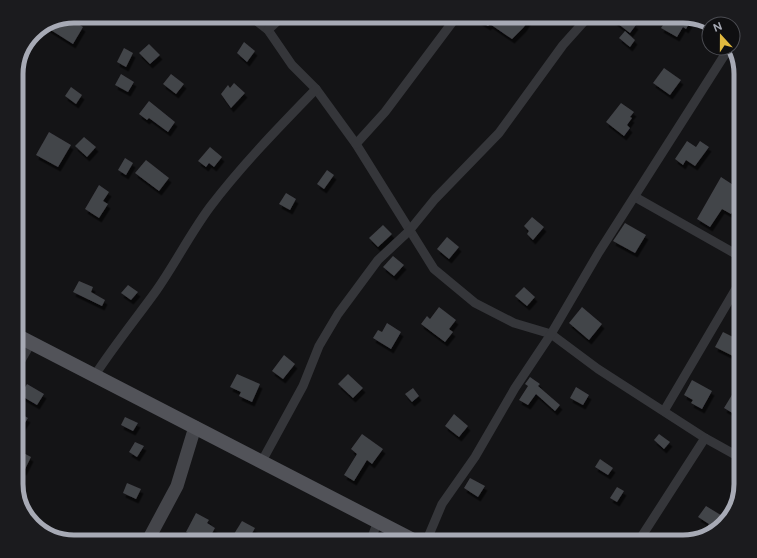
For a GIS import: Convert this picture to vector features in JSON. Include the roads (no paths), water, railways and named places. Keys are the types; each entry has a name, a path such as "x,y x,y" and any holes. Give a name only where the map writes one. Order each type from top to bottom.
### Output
{"main road":[{"path":"23,339 404,535"}],"street":[{"path":"259,23 268,30 292,65 316,89 356,144 434,269 475,303 514,323 551,334 598,369 705,438 734,453"},
{"path":"268,30 276,23"},
{"path":"356,144 385,112 452,23"},
{"path":"262,461 303,386 319,346 338,314 378,260 409,231 435,199 499,133 563,45 583,23"},
{"path":"429,535 442,504 475,458 515,388 551,334 599,252 724,56"},
{"path":"95,375 155,292 210,207 280,126 316,89"},
{"path":"635,197 734,253"},
{"path":"664,411 734,292"},
{"path":"23,357 31,343"},
{"path":"151,535 177,486 194,427"},
{"path":"643,535 705,438"},
{"path":"373,535 378,521"}]}
